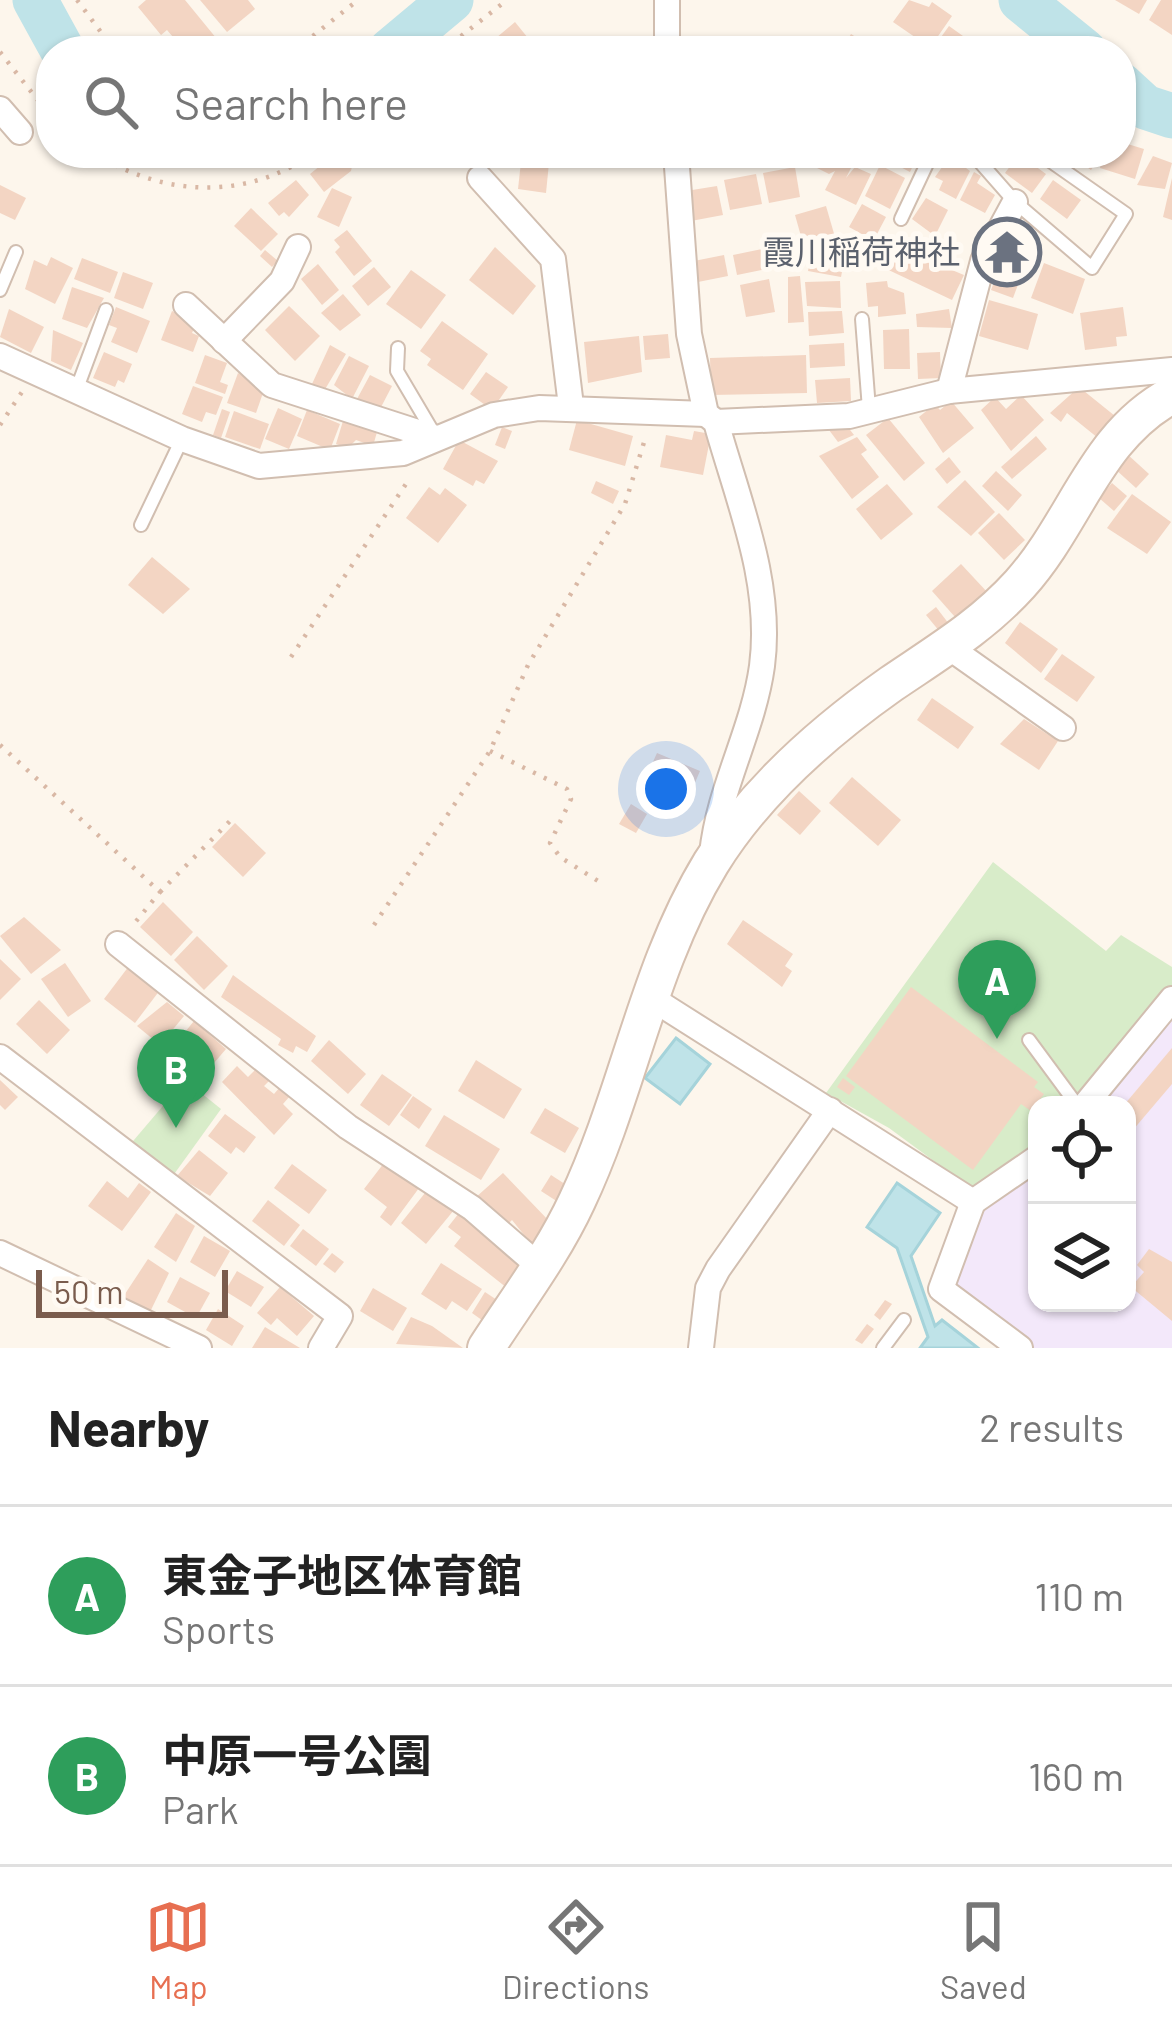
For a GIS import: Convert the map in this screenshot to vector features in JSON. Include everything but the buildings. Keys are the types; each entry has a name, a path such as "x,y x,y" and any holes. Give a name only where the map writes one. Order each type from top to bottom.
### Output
{"street":[{"path":"667,0 668,36"},
{"path":"0,109 20,132"},
{"path":"677,168 689,334 755,556 764,636 754,701 717,813 712,862"},
{"path":"480,178 554,259 571,406"},
{"path":"949,391 983,262 1015,202"},
{"path":"224,341 282,281 298,247"},
{"path":"186,305 272,385 436,438"},
{"path":"0,356 182,440 259,466 403,453 494,415 571,406 651,416 849,416 949,391 1172,370"},
{"path":"485,1348 539,1266 592,1166 648,996 712,862 768,790 814,744 950,648 1023,580 1130,422 1172,395"},
{"path":"950,648 1063,728"},
{"path":"118,944 348,1127 472,1208 539,1266"},
{"path":"648,996 973,1202"},
{"path":"1089,1096 1172,999"},
{"path":"0,1057 340,1316 320,1348"},
{"path":"701,1348 708,1288 718,1269 830,1110"},
{"path":"1020,1348 941,1289 973,1202 1028,1164"},
{"path":"0,1253 199,1348"}],"lane":[{"path":"901,219 925,168"},
{"path":"990,168 1015,202 1092,268 1126,214 1061,168"},
{"path":"0,290 16,252"},
{"path":"76,392 106,310"},
{"path":"862,319 869,410"},
{"path":"398,348 398,371 436,438"},
{"path":"141,525 182,440"},
{"path":"1029,1040 1074,1096"},
{"path":"884,1348 904,1321"}],"path":[{"path":"77,0 104,36"},
{"path":"313,36 358,0"},
{"path":"461,36 507,0"},
{"path":"0,52 36,98"},
{"path":"120,168 134,176 200,189 277,176 290,168"},
{"path":"0,425 34,372"},
{"path":"374,926 490,751 528,665 626,504 651,416"},
{"path":"290,656 436,438"},
{"path":"0,745 160,892"},
{"path":"490,751 567,789 572,799 550,843 560,857 598,881"},
{"path":"118,944 160,892 232,819"}],"shaded area":[{"path":"1172,1014 1172,1348 1030,1348 948,1286 971,1225 1010,1185 1028,1174 1028,1312 1136,1312 1136,1096 1104,1096"}],"green space":[{"path":"993,862 1106,951 1121,935 1172,967 1172,985 1082,1096 1028,1096 1028,1152 972,1189 889,1128 826,1093"},
{"path":"185,1080 221,1109 172,1177 128,1147"}],"water":[{"path":"676,1038 710,1064 680,1104 645,1078"},
{"path":"897,1183 940,1213 911,1256 935,1326 942,1320 978,1348 920,1348 928,1337 897,1248 867,1227"}],"waterway":[{"path":"35,0 55,36"},
{"path":"408,36 451,0"},
{"path":"1021,0 1065,36"},
{"path":"1136,99 1172,116"}],"place":[{"name":"霞川稲荷神社","path":"1007,252"},
{"name":"東金子地区体育館","path":"997,1039"},
{"name":"中原一号公園","path":"176,1128"}]}
